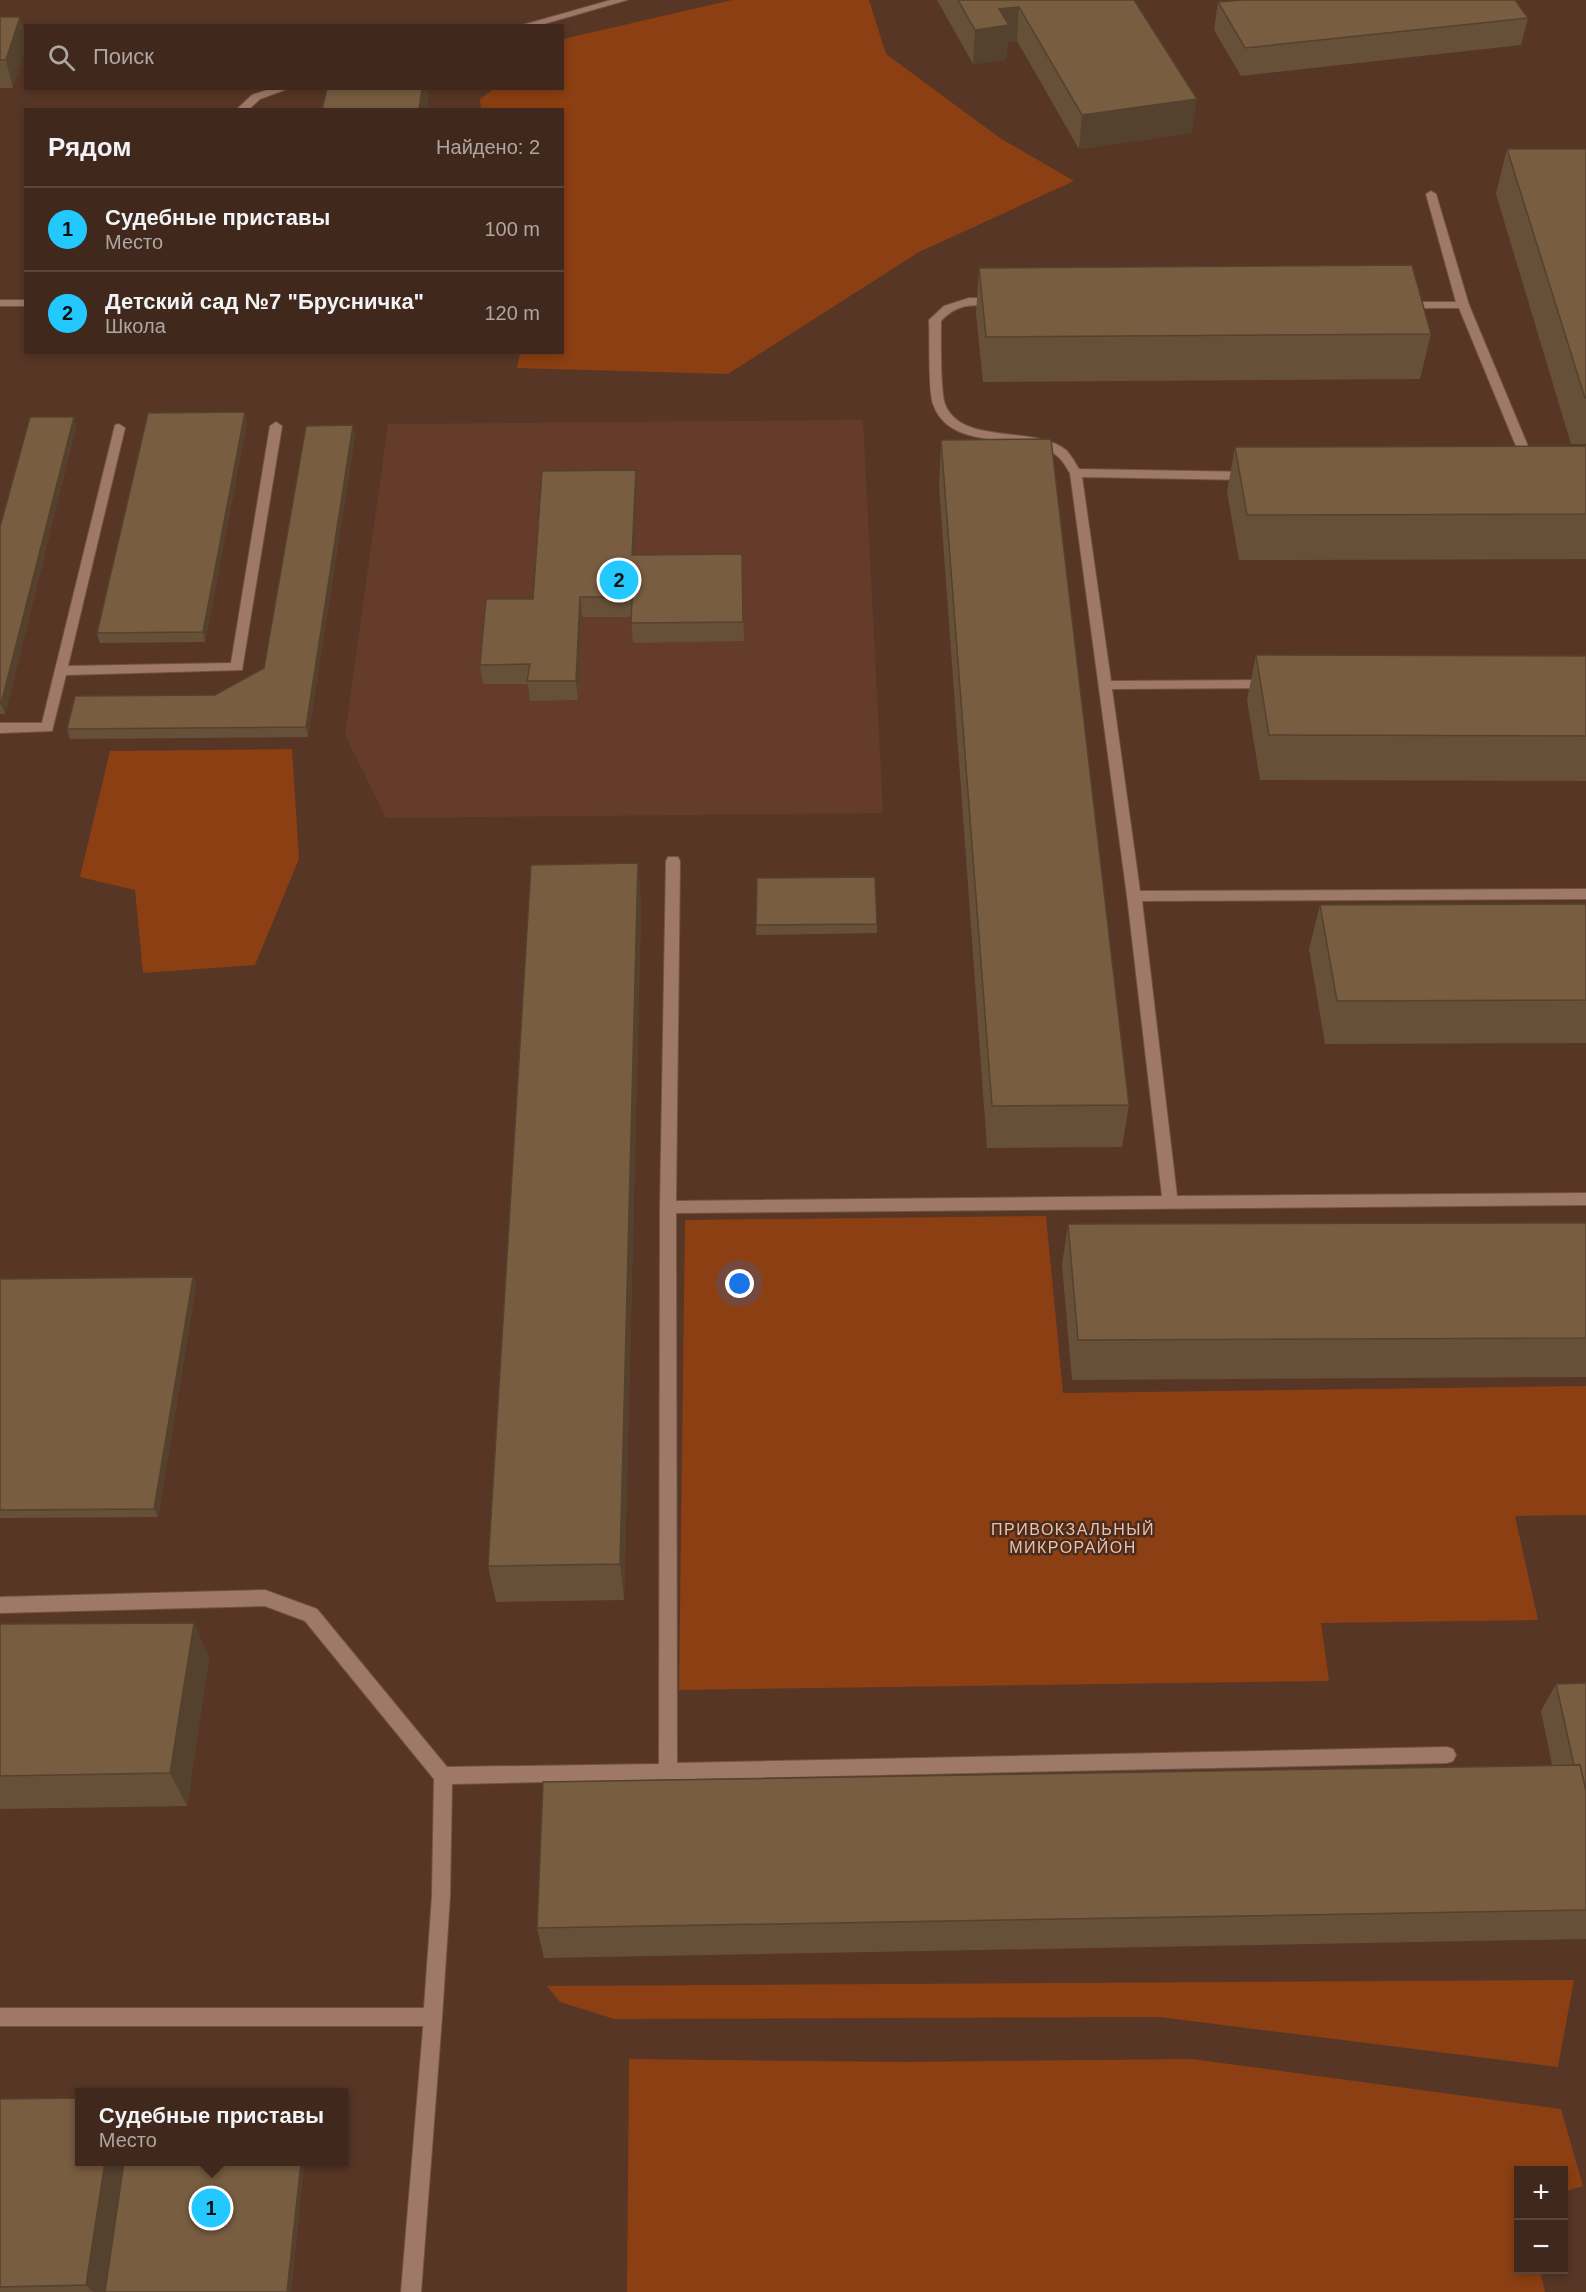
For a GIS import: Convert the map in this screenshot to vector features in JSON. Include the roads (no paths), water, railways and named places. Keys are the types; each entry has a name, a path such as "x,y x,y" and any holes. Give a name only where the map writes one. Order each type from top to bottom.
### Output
{"street":[{"path":"532,24 622,0"},
{"path":"243,108 256,97 279,90"},
{"path":"1431,194 1463,305 1532,471"},
{"path":"1007,301 971,301 946,307 934,320 938,403 947,418 966,431 1038,442 1062,453 1076,473 1134,896 1170,1201"},
{"path":"0,303 24,303"},
{"path":"1391,305 1463,305"},
{"path":"60,671 237,667 276,426"},
{"path":"0,728 47,728 119,429"},
{"path":"1076,473 1265,476"},
{"path":"1104,685 1280,684"},
{"path":"668,1772 668,1207 673,861"},
{"path":"1134,896 1586,894"},
{"path":"668,1207 1586,1198"},
{"path":"0,1605 265,1598 311,1615 443,1776 441,1896 411,2292"},
{"path":"443,1776 1448,1755"},
{"path":"0,2017 433,2017"}],"place":[{"name":"Детский сад №7 \"Брусничка\"","path":"619,580"},
{"name":"Судебные приставы","path":"211,2208"}],"district":[{"name":"ПРИВОКЗАЛЬНЫЙ МИКРОРАЙОН","path":"1073,1538"}]}
